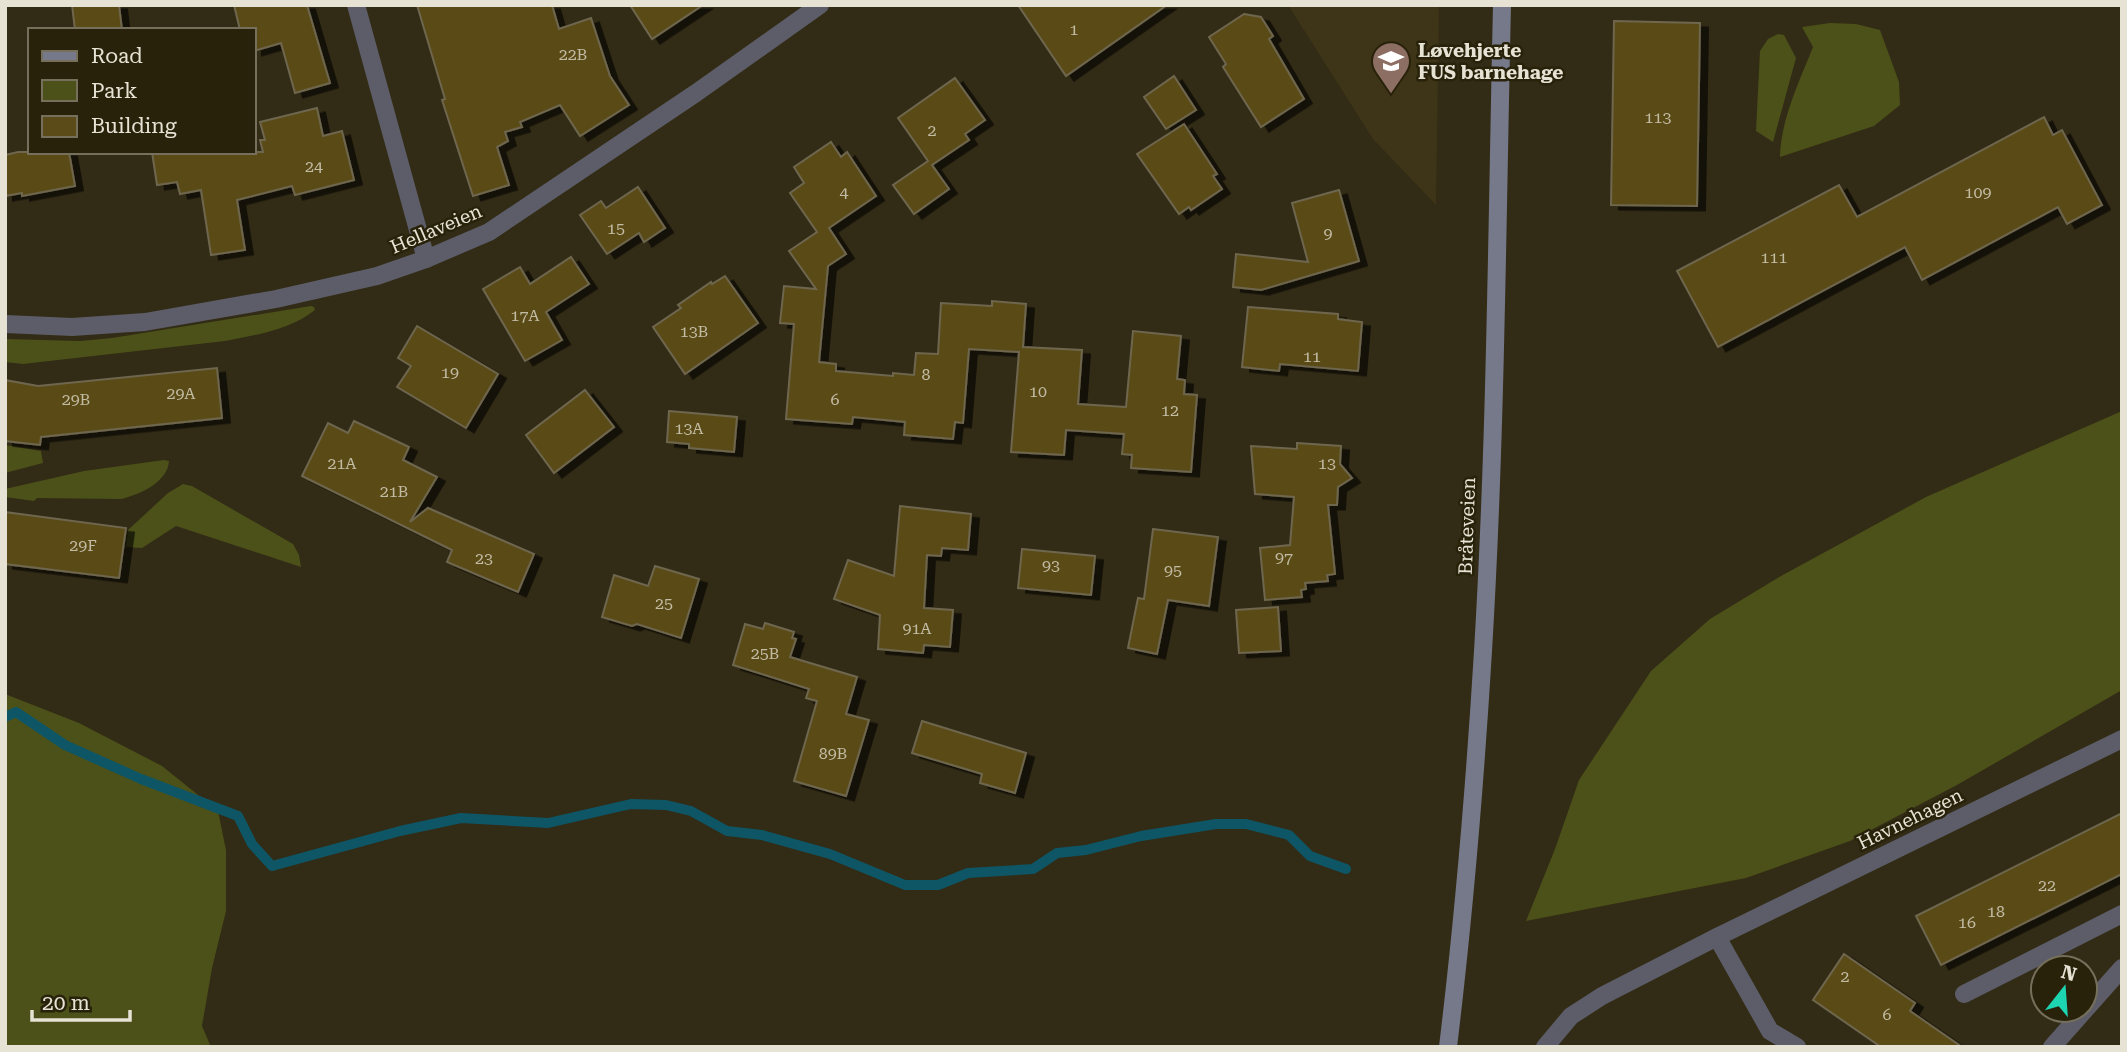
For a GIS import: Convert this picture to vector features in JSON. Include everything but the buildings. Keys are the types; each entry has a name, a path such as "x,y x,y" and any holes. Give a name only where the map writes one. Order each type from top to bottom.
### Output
{"main road":[{"name":"Bråteveien","path":"1448,1047 1468,859 1483,650 1502,5"}],"street":[{"path":"356,5 426,259"},
{"name":"Hellaveien","path":"5,324 72,327 145,322 276,299 377,276 426,259 489,232 696,93 820,5"},
{"name":"Havnehagen","path":"1545,1047 1571,1016 1602,996 2122,739"},
{"path":"1964,994 2122,914"},
{"path":"1717,937 1770,1031 1797,1047"},
{"path":"2054,1046 2122,968"}],"shaded area":[{"name":"Løvehjerte FUS barnehage","path":"1288,5 1439,5 1436,205 1373,139"}],"green space":[{"path":"1830,23 1856,24 1880,30 1899,82 1900,105 1874,126 1780,157 1787,115 1813,47 1802,27"},
{"path":"1778,34 1784,35 1796,58 1773,142 1756,131 1760,51 1768,39"},
{"path":"311,306 315,310 284,327 225,341 23,364 5,362 5,339 80,341 112,338"},
{"path":"2122,411 2122,690 1957,785 1850,841 1746,878 1526,921 1579,780 1651,671 1710,619 1781,576 1926,497"},
{"path":"5,445 41,451 43,463 5,473"},
{"path":"169,461 164,475 158,481 144,491 121,499 37,498 34,501 5,497 5,489 84,471"},
{"path":"183,484 192,486 293,544 301,567 176,526 142,548 126,547 128,530 168,493"},
{"path":"5,694 79,723 162,766 218,811 226,850 226,911 202,1026 211,1047 5,1047"}],"waterway":[{"path":"5,717 16,712 65,745 141,779 238,816 252,844 272,866 400,831 461,818 548,823 631,804 666,805 691,811 727,831 762,835 830,854 905,885 938,885 968,873 1033,869 1057,853 1086,850 1141,836 1216,824 1246,824 1289,835 1310,856 1346,869"}],"place":[{"name":"Løvehjerte FUS barnehage","path":"1391,95"}]}
